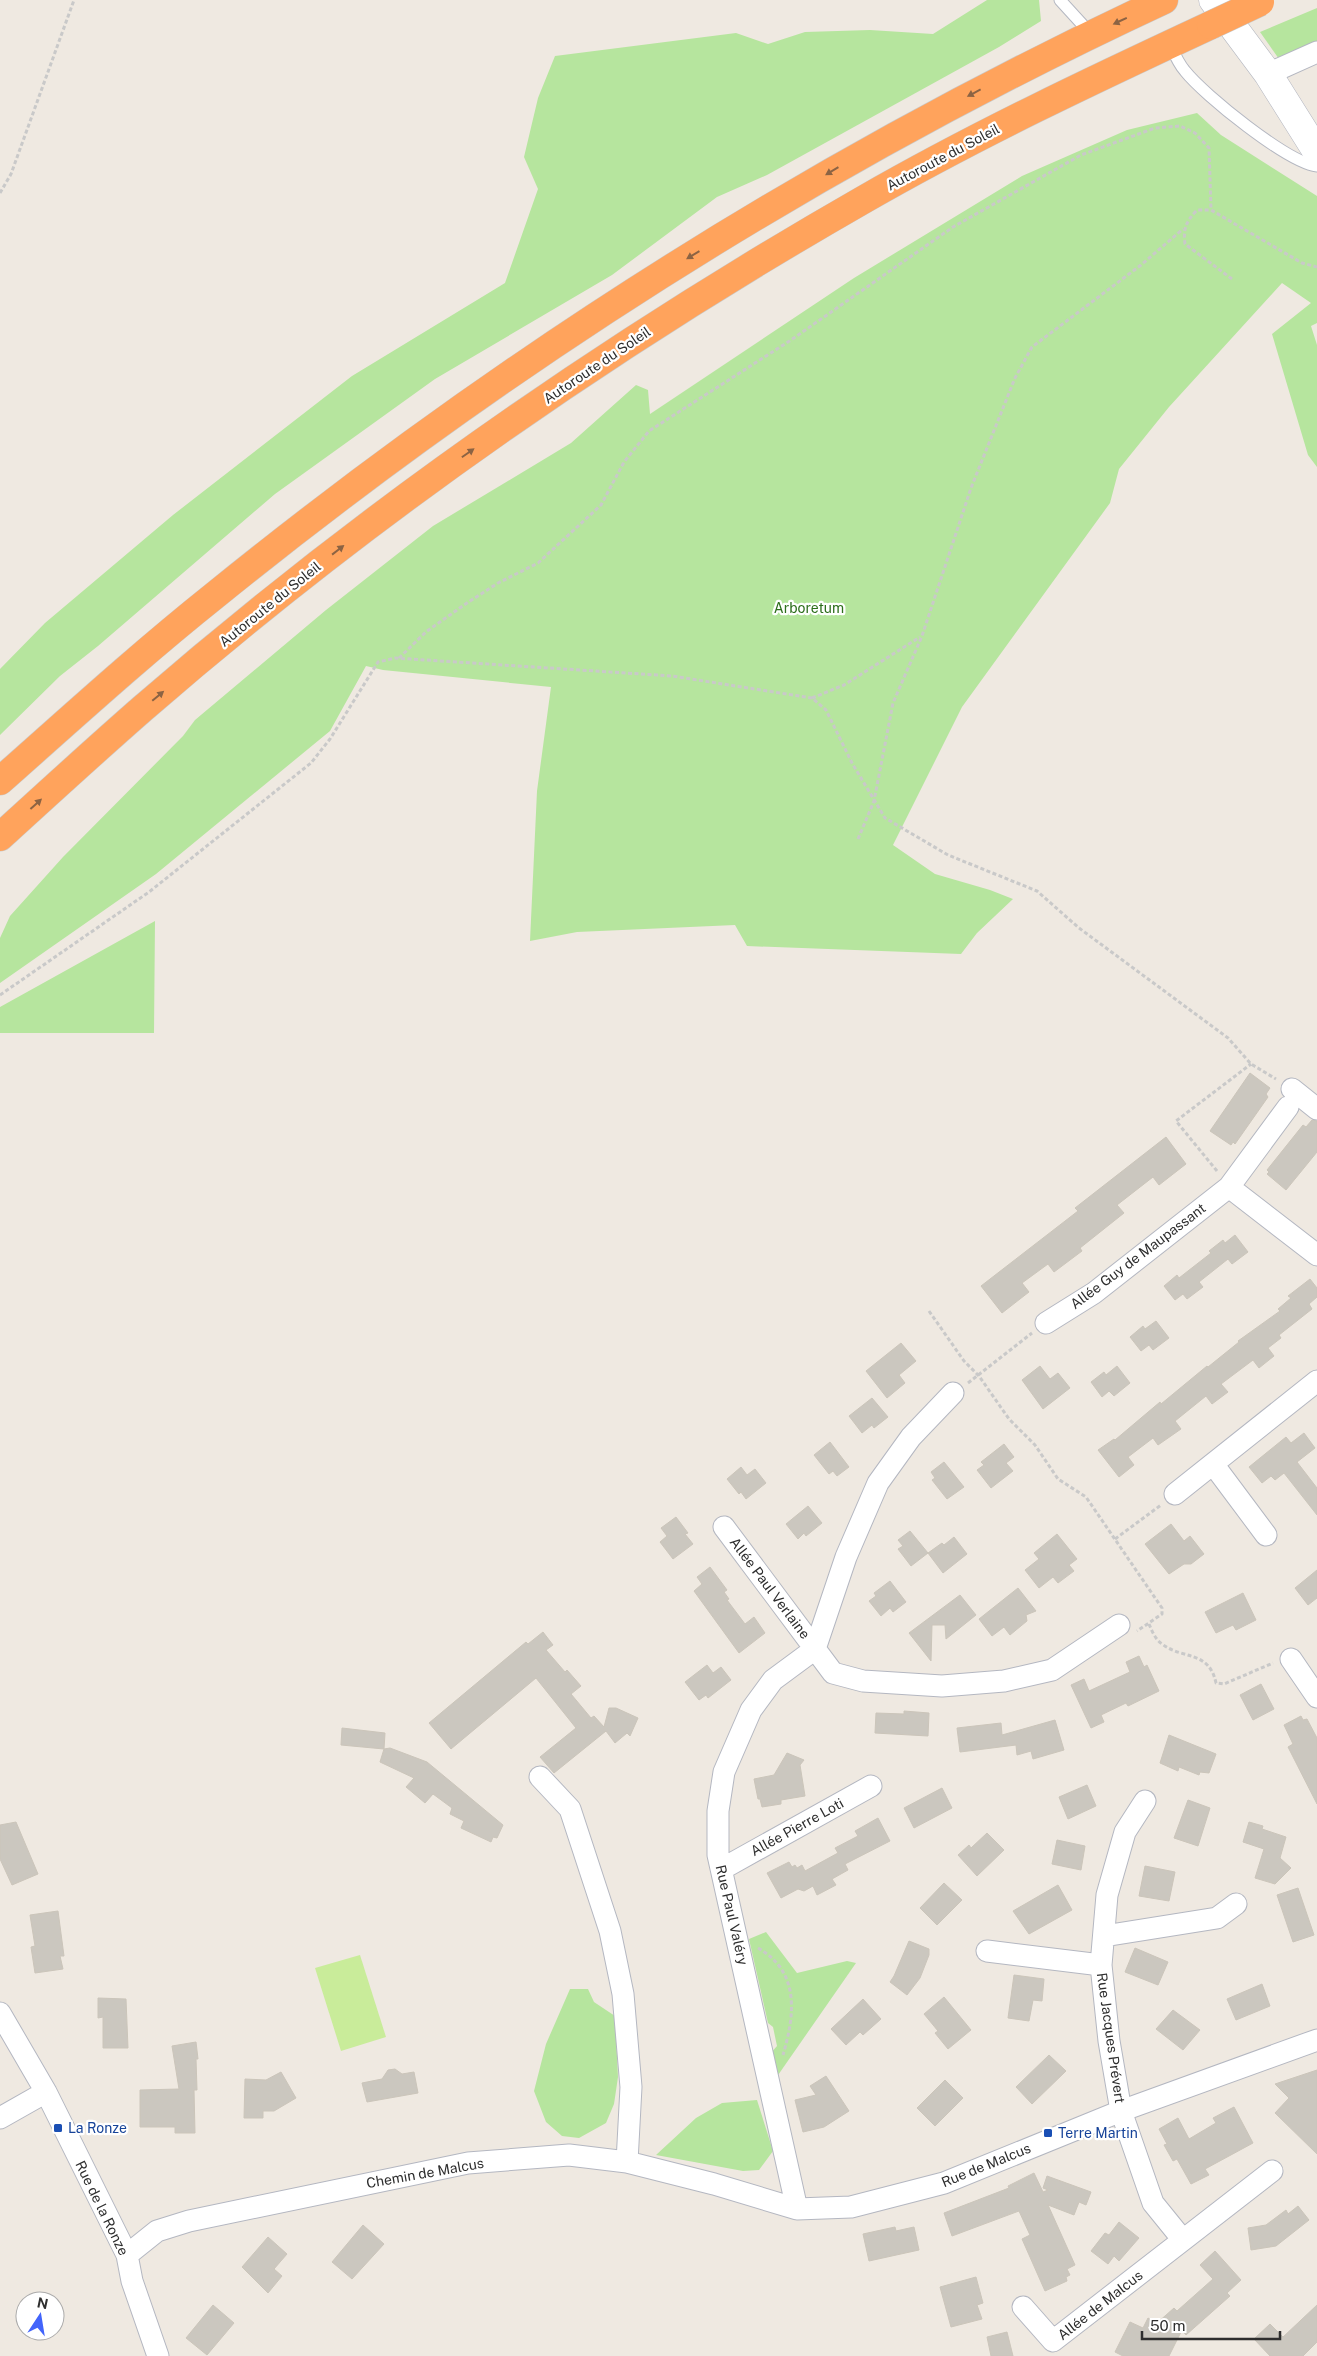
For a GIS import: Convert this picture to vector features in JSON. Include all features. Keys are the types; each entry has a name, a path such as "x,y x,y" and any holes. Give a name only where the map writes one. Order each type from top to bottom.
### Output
{"highway":[{"path":"0,782 112,681 213,597 422,436 518,368 690,256 847,162 1030,64 1164,0"},
{"name":"Autoroute du Soleil","path":"0,837 143,708 242,626 445,469 537,405 708,292 863,200 972,140 1170,44 1212,12 1262,1"}],"street":[{"path":"1212,12 1317,128"},
{"path":"1268,74 1317,52"},
{"path":"1268,74 1317,152"},
{"path":"1290,1098 1317,1109"},
{"name":"Allée Guy de Maupassant","path":"1046,1323 1094,1293 1229,1187 1290,1098"},
{"path":"1229,1187 1317,1255"},
{"path":"1175,1494 1317,1381"},
{"path":"815,1649 846,1557 878,1482 911,1437 953,1393"},
{"path":"1213,1464 1266,1535"},
{"name":"Allée Paul Verlaine","path":"724,1527 833,1673 863,1681 942,1686 1004,1681 1052,1670 1119,1625"},
{"name":"Rue Paul Valéry","path":"793,2208 767,2075 718,1855 718,1811 724,1772 752,1710 773,1680 815,1649"},
{"path":"1291,1659 1317,1697"},
{"path":"540,1776 570,1809 610,1931 624,1994 631,2086 627,2162"},
{"name":"Allée Pierre Loti","path":"722,1869 871,1786"},
{"name":"Rue Jacques Prévert","path":"1121,2111 1109,2040 1101,1965 1108,1895 1125,1832 1145,1802"},
{"path":"1104,1936 1217,1918 1236,1904"},
{"name":"Rue Jacques Prévert","path":"987,1951 1101,1965"},
{"name":"Rue de la Ronze","path":"0,2013 46,2092 127,2255 132,2281 158,2356"},
{"name":"Rue de Malcus","path":"793,2208 851,2207 944,2183 1121,2111 1317,2040"},
{"path":"0,2118 46,2092"},
{"path":"1121,2111 1153,2204 1183,2240"},
{"name":"Chemin de Malcus","path":"127,2255 157,2231 189,2221 468,2163 569,2155 627,2162 714,2184 793,2208"},
{"name":"Allée de Malcus","path":"1023,2307 1053,2341 1272,2171"}],"lane":[{"path":"1060,0 1090,34"},
{"path":"1170,44 1184,70 1220,104 1283,151 1317,166"}],"path":[{"path":"0,193 11,174 74,0"},
{"path":"399,658 427,631 467,603 498,583 538,563 601,505 624,462 649,431 791,340 953,226 1081,155 1155,128 1180,126 1195,133 1209,148 1211,210"},
{"path":"1232,279 1186,244 1184,229 1187,220 1198,210 1211,210 1302,264 1317,267"},
{"path":"858,839 874,801 893,703 922,636 971,488 1015,378 1032,347 1141,265 1184,229"},
{"path":"0,995 150,892 311,762 330,739 378,662 395,658 672,676 812,698 844,685 922,636"},
{"path":"812,698 826,710 852,763 885,818 948,855 1037,891 1079,928 1228,1038 1251,1064 1290,1098"},
{"path":"1229,1187 1176,1121 1251,1064"},
{"path":"929,1311 964,1361 979,1376 1008,1418 1035,1445 1058,1479 1086,1497 1162,1608 1162,1614 1134,1632 1119,1625"},
{"path":"953,1393 979,1376 1046,1323"},
{"path":"1115,1539 1175,1494"},
{"path":"1149,1624 1162,1644 1206,1662 1214,1674 1216,1683 1224,1684 1274,1663 1291,1659"},
{"path":"738,1940 766,1952 781,1966 788,1980 791,1999 790,2029 782,2057 767,2075"}],"green space":[{"path":"987,0 1039,0 1041,21 999,47 767,175 717,197 612,275 435,379 275,494 98,646 60,676 0,735 0,669 45,623 173,515 352,376 505,283 538,189 524,157 538,98 555,56 736,33 768,44 805,32 870,30 933,34"},
{"path":"1317,8 1317,41 1279,59 1260,32"},
{"name":"Arboretum","path":"1197,113 1221,135 1317,196 1317,323 1311,326 1317,345 1317,467 1308,455 1272,334 1311,303 1282,283 1169,407 1119,469 1110,503 962,707 893,845 935,874 990,890 1013,899 977,933 961,954 747,946 735,925 577,932 530,941 537,791 551,687 383,670 366,666 330,731 156,874 0,983 0,938 10,916 63,857 183,736 195,720 326,610 433,526 571,443 636,385 648,390 650,414 854,278 1022,176 1127,130"},
{"path":"155,921 154,1033 0,1033 0,1007"},
{"path":"766,1932 797,1973 847,1961 856,1963 776,2078 770,2054 777,2046 773,2027 768,2023 749,1939"},
{"path":"360,1955 386,2037 341,2051 315,1968"},
{"path":"570,1989 588,1989 594,2002 615,2016 618,2077 614,2104 606,2123 579,2138 562,2136 546,2122 534,2091 546,2044"},
{"path":"757,2100 773,2151 759,2170 743,2171 656,2155 696,2118 722,2103"}],"building":[{"path":"1250,1073 1270,1088 1266,1094 1268,1097 1235,1144 1233,1142 1231,1145 1210,1131"},
{"path":"1312,1120 1317,1121 1317,1152 1286,1190 1267,1174 1269,1172 1267,1170 1303,1125 1306,1127"},
{"path":"1166,1137 1186,1164 1159,1185 1153,1177 1117,1205 1124,1213 1080,1248 1082,1251 1054,1272 1048,1264 1022,1283 1029,1292 1002,1313 981,1286 1078,1211 1075,1208"},
{"path":"1235,1235 1248,1252 1232,1264 1228,1259 1199,1282 1203,1287 1187,1299 1183,1294 1175,1300 1164,1286 1177,1275 1179,1278 1211,1253 1209,1251 1223,1240 1225,1243"},
{"path":"1310,1279 1317,1288 1317,1297 1309,1304 1312,1309 1279,1335 1281,1338 1268,1348 1274,1356 1259,1368 1253,1360 1221,1384 1228,1392 1212,1404 1206,1396 1175,1421 1181,1429 1158,1445 1153,1438 1128,1457 1134,1465 1119,1477 1098,1450 1115,1440 1238,1341 1280,1311 1278,1309 1291,1298 1288,1296"},
{"path":"1156,1321 1169,1338 1153,1350 1149,1345 1141,1351 1130,1337 1143,1326 1145,1329"},
{"path":"901,1343 916,1361 899,1375 905,1383 887,1398 866,1371"},
{"path":"1040,1366 1050,1379 1058,1373 1070,1388 1043,1409 1022,1380"},
{"path":"1117,1366 1130,1383 1114,1396 1109,1391 1102,1397 1091,1382 1104,1372 1106,1375"},
{"path":"872,1398 888,1417 874,1428 872,1425 862,1433 849,1416"},
{"path":"1304,1433 1315,1448 1297,1462 1317,1488 1317,1515 1284,1473 1275,1480 1271,1476 1262,1483 1249,1467 1286,1437 1291,1443"},
{"path":"830,1442 849,1467 837,1476 833,1471 829,1474 814,1455"},
{"path":"1004,1444 1014,1457 1006,1463 1013,1471 991,1488 977,1470 984,1465 981,1462"},
{"path":"944,1462 964,1487 947,1499 932,1480 935,1478 931,1472"},
{"path":"741,1467 747,1475 755,1469 766,1483 746,1499 741,1492 739,1494 727,1479"},
{"path":"808,1506 822,1523 806,1536 804,1533 798,1539 786,1524"},
{"path":"676,1517 688,1533 685,1534 693,1544 673,1559 660,1542 667,1536 661,1528"},
{"path":"1171,1524 1184,1541 1190,1536 1204,1554 1191,1564 1184,1564 1169,1574 1145,1544"},
{"path":"910,1531 928,1553 911,1566 898,1549 903,1546 898,1540"},
{"path":"1057,1534 1077,1559 1069,1565 1074,1571 1058,1583 1053,1577 1039,1588 1025,1570 1039,1559 1034,1553"},
{"path":"954,1537 967,1554 943,1573 928,1553 942,1543 944,1545"},
{"path":"710,1567 727,1590 724,1592 729,1599 727,1600 745,1624 754,1617 765,1633 739,1653 694,1591 702,1584 697,1577"},
{"path":"1317,1570 1317,1598 1308,1605 1295,1588"},
{"path":"890,1581 906,1602 893,1612 890,1608 881,1616 869,1601 876,1596 874,1593"},
{"path":"1018,1588 1036,1611 1026,1615 1027,1621 1010,1635 1004,1627 992,1636 979,1619"},
{"path":"1243,1593 1256,1620 1236,1630 1233,1625 1216,1633 1205,1612"},
{"path":"960,1595 976,1615 946,1639 945,1625 932,1625 931,1661 909,1633"},
{"path":"543,1632 553,1645 546,1650 565,1672 567,1670 581,1686 571,1694 591,1718 594,1716 604,1727 609,1708 616,1708 638,1718 630,1736 627,1733 615,1743 606,1731 554,1773 540,1757 576,1728 536,1678 451,1749 429,1723 526,1642 528,1644"},
{"path":"1139,1656 1144,1667 1147,1665 1159,1691 1128,1706 1126,1703 1101,1715 1104,1722 1091,1728 1071,1685 1084,1679 1089,1691 1130,1672 1126,1662"},
{"path":"707,1665 713,1673 721,1667 731,1680 708,1698 706,1695 699,1700 685,1682"},
{"path":"1261,1684 1274,1709 1253,1720 1240,1695"},
{"path":"904,1711 929,1713 928,1736 875,1733 876,1713 904,1714"},
{"path":"1301,1716 1303,1720 1307,1719 1317,1738 1317,1804 1288,1747 1293,1744 1284,1725"},
{"path":"1055,1720 1064,1750 1033,1759 1031,1751 1017,1755 1016,1745 960,1752 957,1728 1001,1723 1002,1735"},
{"path":"342,1728 385,1733 384,1749 341,1745"},
{"path":"1169,1735 1216,1754 1209,1773 1200,1772 1199,1775 1179,1767 1178,1771 1160,1763"},
{"path":"390,1748 427,1762 503,1825 497,1838 493,1837 491,1842 461,1828 464,1821 450,1814 452,1808 433,1794 425,1803 406,1787 414,1778 380,1762 384,1749"},
{"path":"787,1753 804,1760 800,1765 805,1796 781,1800 781,1804 762,1807 760,1799 758,1799 754,1779 774,1775"},
{"path":"1087,1785 1096,1806 1068,1819 1059,1797"},
{"path":"942,1788 952,1808 914,1828 904,1808"},
{"path":"1188,1800 1210,1808 1198,1846 1174,1838"},
{"path":"878,1818 890,1841 845,1864 848,1870 832,1879 836,1885 817,1895 813,1886 804,1891 798,1889 781,1898 767,1873 789,1862 792,1867 795,1865 797,1868 802,1865 805,1871 838,1853 835,1848 858,1836 855,1831"},
{"path":"16,1822 38,1874 12,1885 0,1859 0,1825"},
{"path":"1249,1822 1263,1826 1262,1829 1286,1837 1280,1858 1291,1868 1275,1884 1255,1878 1264,1849 1243,1842"},
{"path":"987,1833 1004,1850 977,1876 958,1855 969,1845 971,1848"},
{"path":"1057,1840 1085,1846 1081,1870 1052,1864"},
{"path":"1145,1866 1175,1872 1169,1901 1139,1896"},
{"path":"944,1883 962,1900 937,1925 920,1908"},
{"path":"1058,1885 1072,1910 1029,1934 1013,1911"},
{"path":"1298,1888 1314,1935 1293,1942 1277,1895"},
{"path":"58,1911 64,1956 60,1956 63,1969 35,1973 31,1947 35,1946 30,1915"},
{"path":"909,1941 929,1949 929,1955 920,1978 907,1995 890,1982"},
{"path":"1135,1948 1168,1962 1158,1985 1125,1972"},
{"path":"1014,1975 1044,1979 1042,2001 1033,2000 1029,2021 1008,2018"},
{"path":"1262,1984 1270,2006 1236,2020 1227,1999"},
{"path":"944,1997 971,2030 948,2049 935,2033 938,2031 924,2014"},
{"path":"98,1998 126,1999 128,2048 103,2048 103,2017 98,2018"},
{"path":"863,1999 881,2019 863,2035 860,2032 846,2045 831,2029"},
{"path":"1173,2010 1200,2030 1183,2050 1156,2029"},
{"path":"196,2042 198,2059 196,2059 197,2090 194,2090 195,2133 175,2133 175,2127 140,2127 140,2090 179,2089 172,2046"},
{"path":"1049,2055 1066,2071 1032,2104 1016,2087"},
{"path":"395,2069 402,2074 414,2072 418,2093 367,2102 362,2083 382,2079 388,2070"},
{"path":"1317,2070 1317,2154 1275,2113 1289,2098 1275,2084"},
{"path":"281,2072 296,2098 274,2111 263,2111 263,2118 244,2118 245,2079 266,2080"},
{"path":"826,2076 849,2111 824,2127 803,2132 795,2100 816,2095 810,2086"},
{"path":"945,2080 963,2098 935,2126 917,2108"},
{"path":"1234,2107 1253,2143 1205,2169 1209,2175 1191,2184 1177,2159 1173,2161 1164,2145 1167,2144 1159,2129 1178,2118 1189,2139 1216,2123 1213,2118"},
{"path":"1034,2173 1043,2192 1048,2190 1043,2188 1047,2176 1091,2192 1086,2205 1079,2202 1074,2215 1048,2205 1075,2265 1067,2269 1070,2275 1066,2277 1067,2281 1045,2291 1022,2239 1030,2235 1019,2211 952,2236 944,2213 1009,2188 1008,2186"},
{"path":"1298,2206 1309,2220 1276,2246 1251,2250 1248,2228 1266,2225 1286,2210 1288,2214"},
{"path":"1119,2222 1139,2238 1119,2261 1114,2256 1108,2264 1091,2251 1105,2233 1109,2235"},
{"path":"363,2225 384,2244 352,2279 332,2262"},
{"path":"895,2227 896,2231 914,2227 919,2250 869,2261 863,2234"},
{"path":"268,2237 287,2254 274,2269 282,2276 268,2293 242,2267"},
{"path":"1215,2251 1241,2280 1227,2293 1230,2296 1186,2335 1182,2330 1169,2356 1123,2356 1115,2352 1130,2322 1143,2328 1148,2318 1157,2323 1174,2308 1177,2311 1213,2279 1200,2265"},
{"path":"976,2277 983,2303 977,2305 982,2319 951,2327 940,2287"},
{"path":"213,2305 234,2323 207,2355 186,2338"},
{"path":"1317,2305 1317,2342 1303,2356 1270,2356 1254,2339 1270,2324 1283,2337"},
{"path":"1007,2332 1013,2356 991,2356 987,2337"}],"place":[{"name":"La Ronze","path":"58,2128"},
{"name":"Terre Martin","path":"1048,2133"}]}
